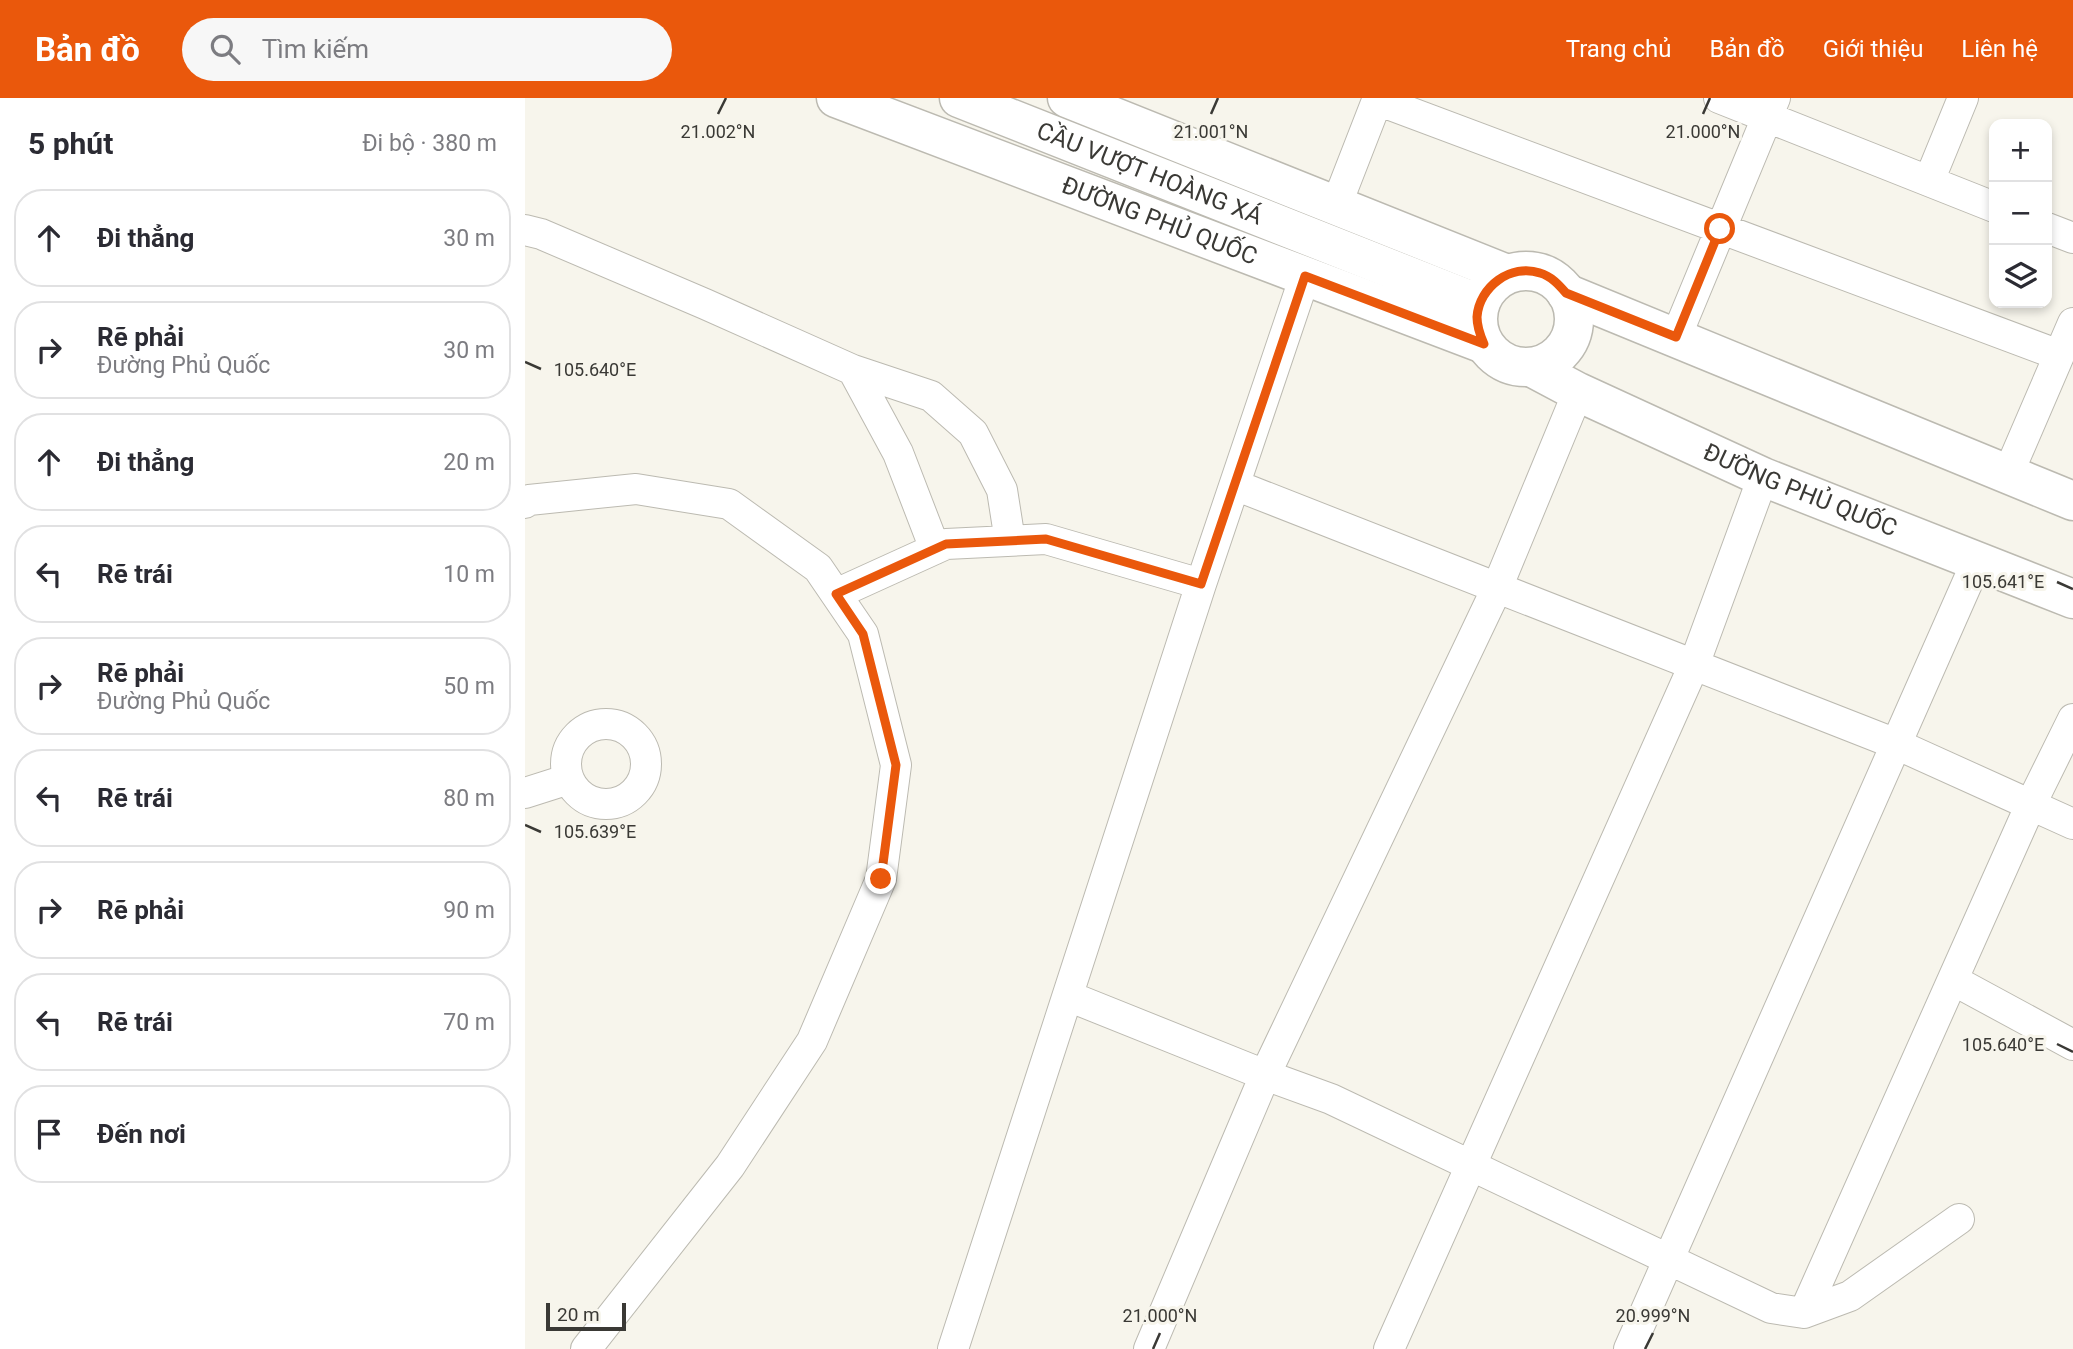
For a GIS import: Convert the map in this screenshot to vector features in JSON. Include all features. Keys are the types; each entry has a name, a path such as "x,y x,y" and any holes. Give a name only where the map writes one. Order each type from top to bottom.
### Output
{"main road":[{"name":"ĐƯỜNG PHỦ QUỐC","path":"837,98 1484,344"},
{"name":"CẦU VƯỢT HOÀNG XÁ","path":"959,98 1480,304"},
{"path":"1067,98 1507,274"},
{"path":"1524,271 1540,273 1555,281 1566,293 1573,307 1574,324 1570,340 1561,353 1548,362 1533,368 1518,368 1492,355 1484,344 1478,331 1480,304 1486,292 1507,274 1524,271"},
{"path":"1566,293 2073,501"},
{"name":"ĐƯỜNG PHỦ QUỐC","path":"1533,368 1763,477 2073,599"}],"street":[{"path":"1719,98 1771,108 1929,181 1989,205"},
{"path":"1929,181 1963,98"},
{"path":"1336,206 1377,99 2059,355"},
{"path":"1676,337 1771,108"},
{"path":"525,230 541,234 693,298 853,370 932,396 973,433 1002,490 1010,541"},
{"path":"2052,230 2073,238"},
{"path":"953,1349 1201,584 1305,276"},
{"path":"2008,474 2073,323"},
{"path":"853,370 898,453 935,549"},
{"path":"1149,1349 1265,1074 1497,588 1578,391"},
{"path":"1389,1349 1693,665 1763,477"},
{"path":"1235,485 1896,744 2073,824"},
{"path":"525,503 529,500 636,489 729,504 818,568 863,634 896,765 881,879 812,1041 730,1166 586,1349"},
{"path":"836,594 946,544 1046,539 1201,584"},
{"path":"1629,1349 1977,561"},
{"path":"1804,1313 2031,804 2073,719"},
{"path":"525,793 569,779"},
{"path":"1953,979 2073,1045"},
{"path":"1068,996 1331,1099 1771,1308 1804,1313 1850,1296 1959,1220"}],"route":[{"path":"881,879 896,765 863,634 836,594 946,544 1046,539 1201,584 1305,276 1484,344 1478,331 1477,317 1486,292 1507,274 1524,271 1540,273 1555,281 1566,293 1676,337 1720,229"}]}
